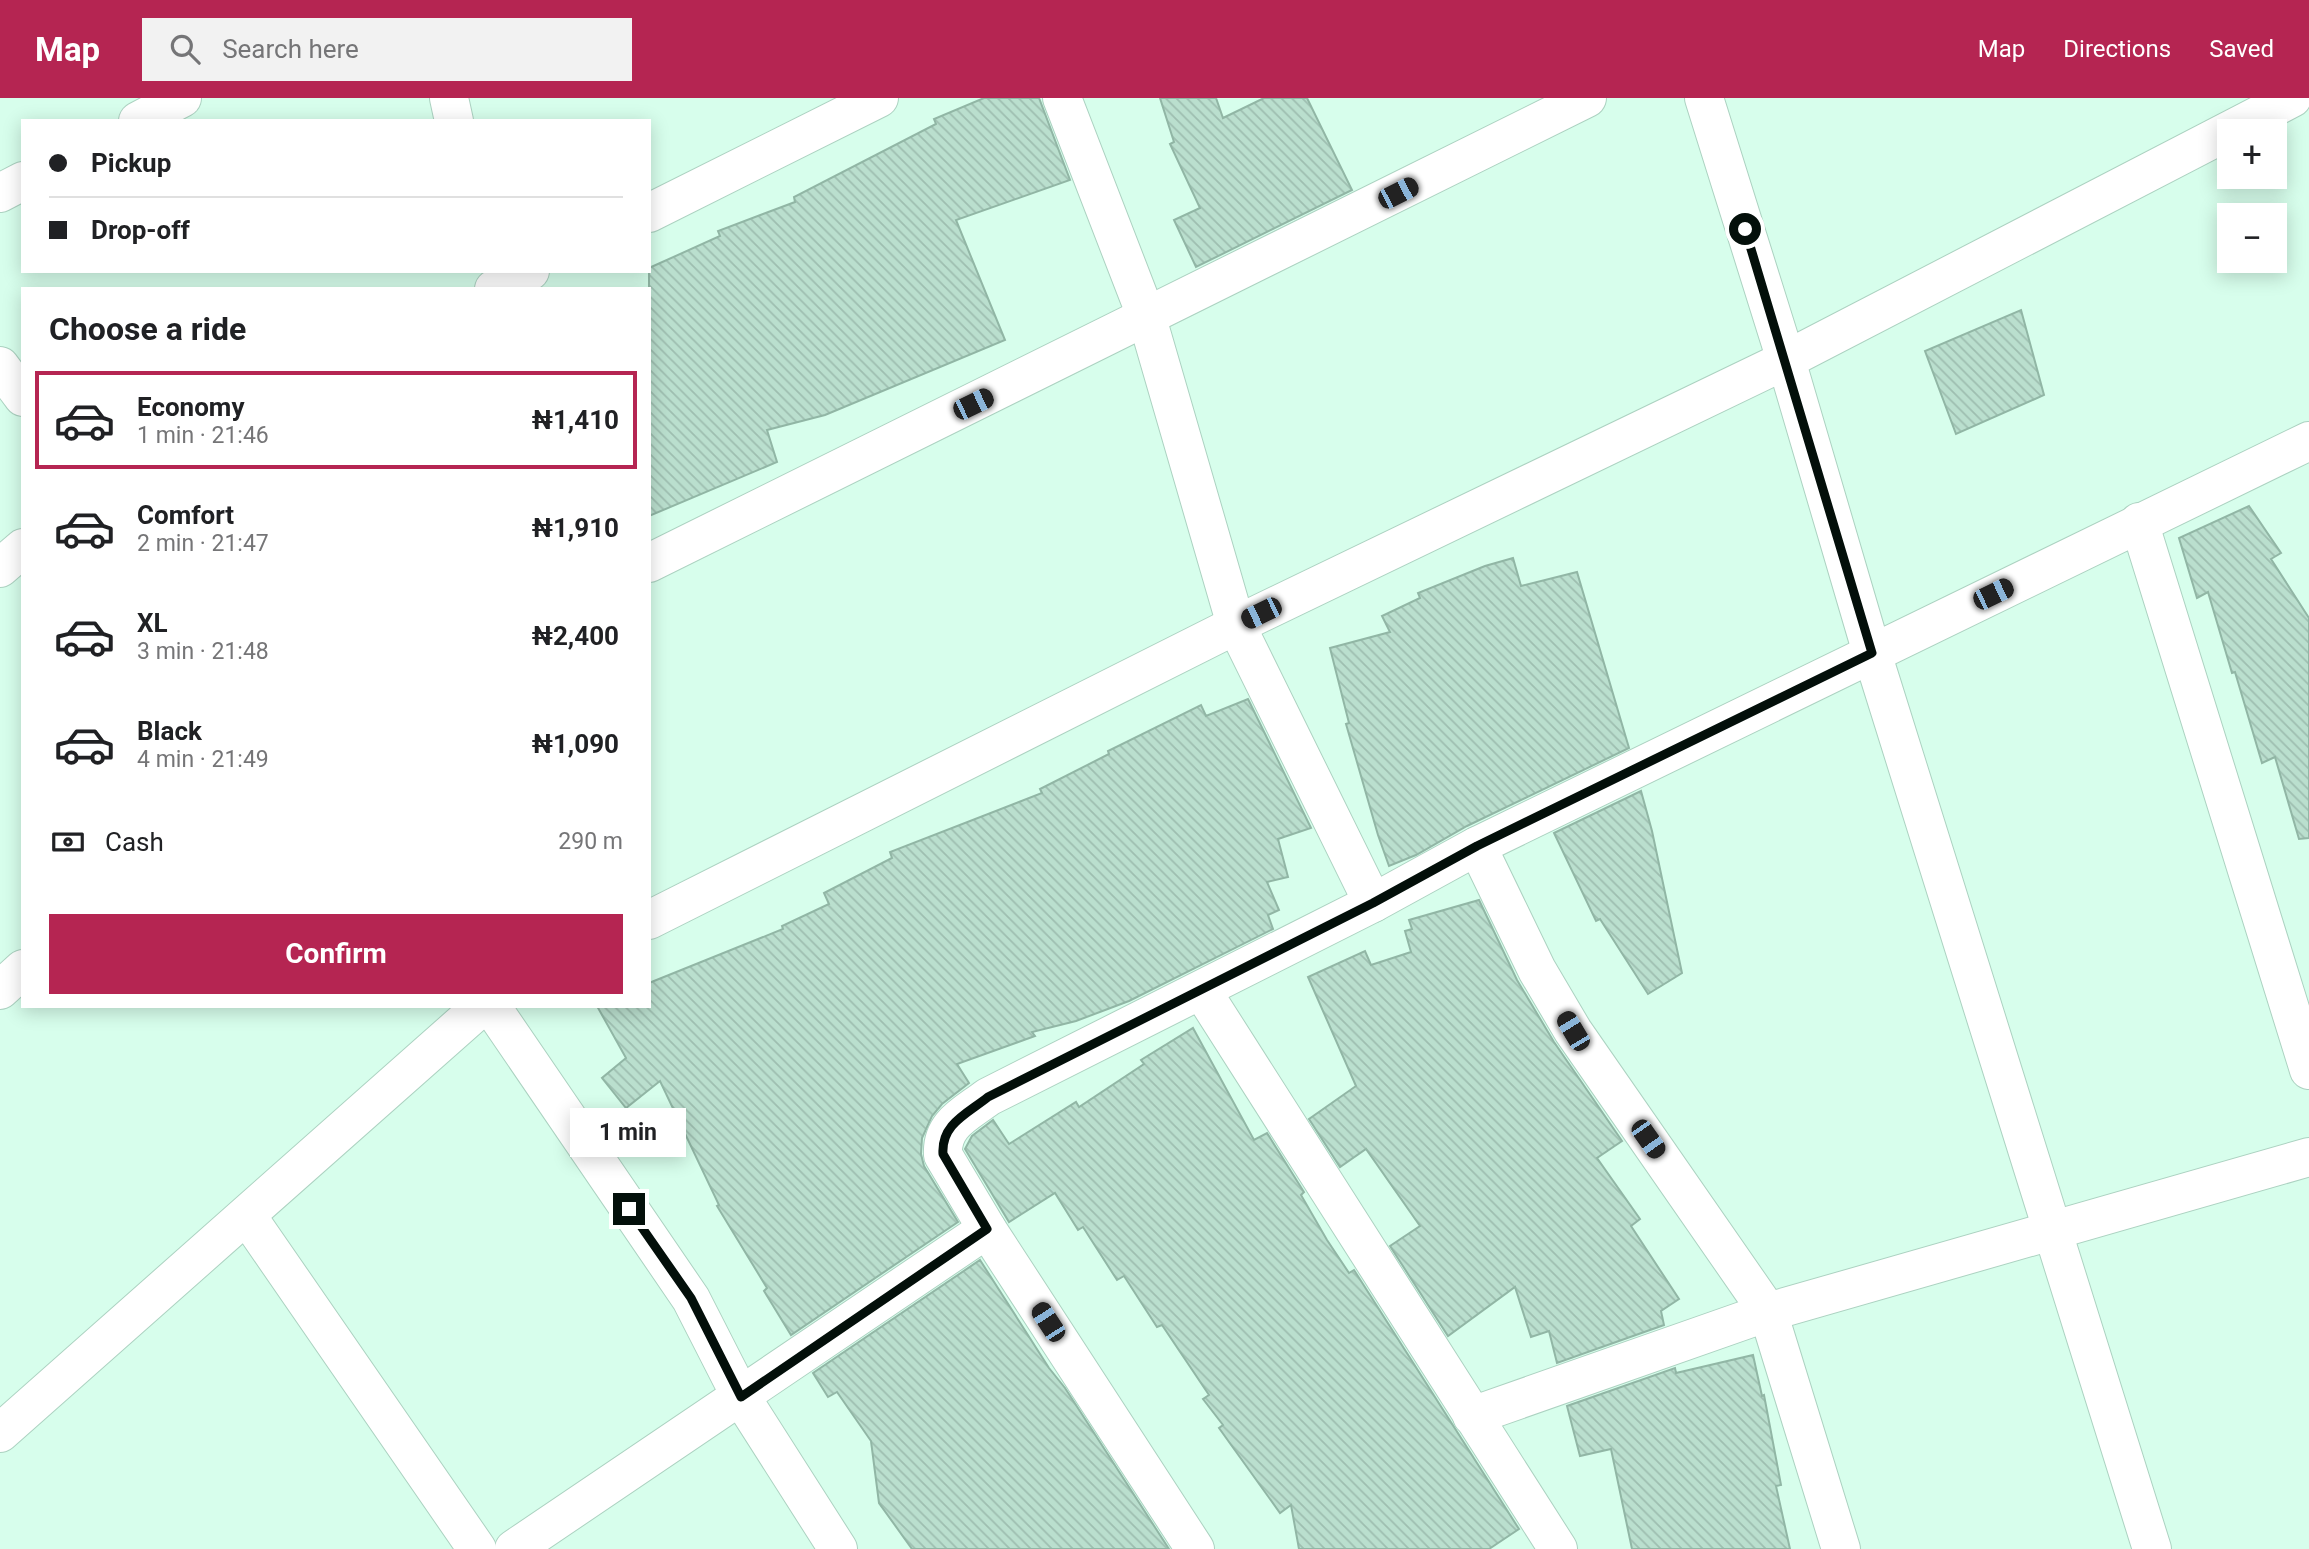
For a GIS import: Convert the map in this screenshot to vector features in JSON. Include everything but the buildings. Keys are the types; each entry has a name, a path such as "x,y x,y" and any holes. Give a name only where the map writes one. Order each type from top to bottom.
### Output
{"street":[{"path":"142,119 182,98"},
{"path":"449,98 454,119"},
{"path":"651,212 879,98"},
{"path":"1062,98 1147,318 1236,625 1373,903"},
{"path":"651,562 1587,98"},
{"path":"1704,98 1786,360 1872,653 2152,1549"},
{"path":"651,919 1236,625 1786,360 2292,98"},
{"path":"0,193 21,182"},
{"path":"497,287 526,273"},
{"path":"0,366 21,394"},
{"path":"1195,1549 987,1229 943,1154 942,1142 949,1127 988,1097 1202,991 1477,846 2309,441"},
{"path":"2139,522 2309,1070"},
{"path":"0,568 21,550"},
{"path":"1477,846 1537,970 1573,1031 1768,1312 1841,1549"},
{"path":"0,990 21,971"},
{"path":"1202,991 1558,1549"},
{"path":"0,1433 480,1008"},
{"path":"492,1008 691,1298 741,1397 838,1549"},
{"path":"1472,1416 1768,1312 2309,1157"},
{"path":"247,1216 477,1549"},
{"path":"514,1549 987,1229"}],"route":[{"path":"629,1209 691,1298 741,1397 987,1229 943,1154 942,1142 949,1127 988,1097 1202,991 1477,846 1872,653 1745,229"}]}
